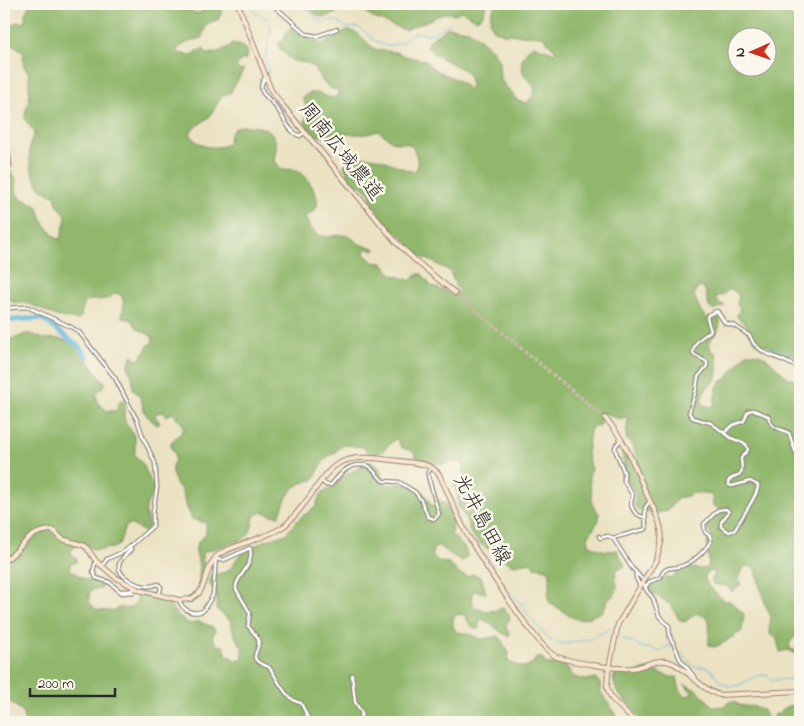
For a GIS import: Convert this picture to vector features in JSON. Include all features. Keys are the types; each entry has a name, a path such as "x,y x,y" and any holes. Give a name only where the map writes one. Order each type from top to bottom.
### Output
{"main road":[{"name":"周南広域農道","path":"238,4 271,90 396,242 455,293"},
{"path":"796,4 800,9"},
{"path":"605,418 621,439 650,501 659,522 661,540 656,560 643,586 618,624 609,666 607,680 609,693 612,699 635,722"},
{"name":"光井島田線","path":"216,557 223,552 268,535 283,527 298,512 336,465 355,458 422,464 432,467 439,474 468,536 490,572 543,646 551,654 556,657 623,668 635,668 654,662 665,661 674,665 710,691 720,695 800,691"},
{"path":"4,561 14,554 26,538 51,530 62,539 87,548 96,561 134,590 179,600 190,599 199,593 216,557"}],"street":[{"path":"272,4 306,34 317,36 337,29"},
{"path":"266,77 261,88 264,95 280,110 293,133 300,136 305,132"},
{"path":"4,119 10,166"},
{"path":"4,308 28,307 75,329 115,378 151,452 157,471 156,498 153,512 154,524 147,534 125,551 108,559 102,566"},
{"path":"643,586 660,578 662,572 668,568 682,566 698,557 711,540 710,536 705,532 704,524 718,510 726,509 729,512 721,522 721,527 729,532 735,530 745,510 757,494 758,484 754,482 745,481 732,486 728,482 740,474 742,470 741,458 748,450 748,446 724,433 711,423 693,418 689,413 698,377 707,366 705,360 692,352 696,342 712,331 707,318 708,315 717,311 725,323 735,326 750,336 754,344 764,352 800,368"},
{"path":"724,433 733,425 744,421 748,411 753,410 768,416 770,425 789,433 795,451 800,455"},
{"path":"621,439 616,447 616,452 624,472 624,481 633,496 630,503 637,513 644,517"},
{"path":"322,480 326,485 331,485 345,469 369,466 383,481 399,482 419,495 428,517 435,519 439,514 428,476 428,472 432,467"},
{"path":"599,536 600,538 608,536 613,538 646,529 645,508 650,501"},
{"path":"613,538 642,579"},
{"path":"133,545 118,566 120,573 142,586 160,585 159,595"},
{"path":"179,600 180,604 192,614 203,611 213,595 216,557 224,560 250,548 249,561 244,573 235,585 250,613 248,626 258,639 259,643 254,654 256,660 259,664 269,667 293,701 301,703 310,722"},
{"path":"96,561 93,568 96,578 109,582 118,591 134,590"},
{"path":"636,572 636,578 653,598 659,616 669,626 670,638 680,659 696,680"},
{"path":"352,675 355,702 362,713 359,722"}],"green space":[{"path":"30,4 191,4 191,10 194,13 199,13 209,4 222,4 222,11 218,20 206,26 201,38 186,43 177,49 178,53 191,56 203,48 207,54 211,54 233,43 241,45 247,51 246,59 241,60 236,66 240,71 244,69 230,93 222,96 209,117 190,133 193,138 202,145 218,147 228,144 232,132 238,127 265,128 271,132 276,143 274,163 277,163 283,170 294,169 301,172 315,192 318,202 317,206 314,211 305,216 315,233 322,237 345,235 350,237 362,245 376,249 374,251 367,248 364,254 374,263 384,264 388,271 394,275 410,281 418,274 422,274 431,286 454,296 460,291 455,285 450,271 417,254 401,235 392,229 380,216 376,208 371,204 370,193 358,184 352,184 344,167 345,164 355,159 372,157 414,172 418,166 414,149 406,143 394,142 378,131 368,134 342,134 324,137 314,135 304,124 307,111 302,98 315,93 335,98 339,92 324,83 313,67 307,63 293,61 279,48 278,43 283,41 288,30 291,28 305,36 315,38 317,42 322,44 346,31 354,32 375,49 425,60 434,69 458,81 469,90 471,86 468,74 434,54 427,45 430,40 448,27 469,30 493,50 499,61 500,79 518,101 527,103 535,92 533,85 522,70 522,62 527,51 533,45 555,53 556,51 542,36 503,34 494,30 490,23 491,13 496,4 779,4 786,12 800,22 800,68 795,72 796,76 800,78 800,364 795,356 776,353 768,345 759,346 744,329 747,325 738,318 737,315 740,309 737,304 739,297 736,292 731,289 723,295 716,297 717,302 725,306 713,310 709,307 705,289 700,287 696,290 694,296 706,317 713,321 716,314 720,318 719,329 709,344 711,351 717,354 717,378 705,390 702,404 710,407 714,406 716,390 720,382 726,379 747,353 759,354 765,357 789,378 800,381 800,640 796,636 790,642 789,647 800,651 800,654 797,655 787,650 780,652 777,639 770,634 771,617 765,604 756,570 751,566 745,566 738,577 741,584 732,592 726,586 713,584 712,579 715,574 713,571 708,572 705,576 712,590 725,601 730,601 744,614 742,631 720,645 713,647 709,645 710,627 707,617 696,613 685,622 679,619 671,605 648,590 650,582 659,580 662,577 671,578 685,568 704,569 709,565 707,543 712,536 705,527 707,522 719,510 713,506 713,498 708,493 691,493 688,496 678,498 667,511 650,514 647,511 639,511 634,504 636,495 627,480 621,449 622,446 632,467 637,465 635,450 626,439 628,419 627,417 616,418 607,413 601,417 600,426 593,426 590,431 587,455 591,469 589,477 593,506 599,513 599,520 588,537 589,544 596,548 606,551 617,550 625,566 617,569 615,578 617,584 616,593 607,601 603,611 593,616 579,619 574,618 549,602 550,574 548,569 535,567 531,562 513,565 479,543 471,534 466,518 458,506 458,495 453,485 459,483 465,485 467,480 463,464 454,462 440,464 421,459 416,457 414,452 401,447 396,438 382,452 375,454 367,452 363,447 346,445 339,447 335,453 327,457 313,480 299,485 290,492 279,516 263,512 255,515 246,537 234,543 202,553 205,565 202,580 199,579 196,546 206,535 206,523 192,519 181,489 177,486 172,473 175,454 171,447 171,442 182,432 184,426 173,413 166,416 164,412 156,413 155,416 160,423 157,425 148,417 139,395 133,390 133,380 128,366 132,355 135,359 140,359 152,343 153,337 137,328 132,320 122,318 124,303 122,296 116,293 109,298 87,302 82,309 81,317 77,320 56,316 30,304 4,300 4,168 15,177 16,192 21,198 38,207 45,224 58,239 61,238 66,218 57,204 55,195 42,189 37,183 31,168 29,151 34,133 25,117 29,102 29,75 23,65 24,53 8,40 5,32 5,26 18,22 23,23 26,20 25,14"},
{"path":"308,4 344,4 335,13 323,17 314,13"},
{"path":"362,4 487,4 482,16 476,19 462,11 454,14 445,13 405,30 371,17 362,8"},
{"path":"25,334 44,339 62,339 77,347 105,382 105,385 96,394 98,403 107,411 117,411 122,399 126,404 124,410 125,420 135,440 135,456 142,463 154,486 154,493 146,508 149,525 145,532 130,524 125,527 119,545 113,548 94,550 85,544 79,543 71,551 77,559 76,562 70,564 70,569 89,581 102,581 101,589 94,589 89,592 89,602 97,610 113,611 120,607 130,608 134,605 138,596 155,597 170,604 181,618 191,624 198,621 213,627 215,631 212,637 218,646 224,646 226,654 236,661 243,658 243,649 234,634 231,621 217,610 217,595 210,586 211,575 226,572 238,557 261,542 286,534 300,518 316,507 319,497 325,490 332,488 348,473 362,467 367,462 375,463 381,469 382,477 388,485 412,484 422,491 431,505 433,506 437,500 447,504 453,516 451,534 464,547 467,555 463,561 439,546 433,549 432,556 440,562 449,563 459,574 468,577 472,574 481,577 486,593 473,591 471,599 474,607 488,611 503,608 509,614 510,619 506,624 510,634 508,636 482,619 479,621 479,629 473,627 465,615 457,614 453,619 453,626 456,632 482,639 499,636 509,653 508,661 520,667 527,667 536,658 542,658 546,664 561,663 565,665 574,677 587,680 595,678 600,683 601,693 614,711 617,722 25,722 22,711 4,697 4,338 14,339"},
{"path":"646,669 669,677 677,677 680,691 686,696 692,694 684,684 697,690 714,707 724,706 731,701 743,706 752,706 761,709 769,722 642,722 618,693 614,676 618,673 633,674"},
{"path":"797,706 798,710 800,710 800,722 782,722 779,719 774,719 773,716 775,714 779,714 785,707"}],"waterway":[{"path":"253,4 253,10 266,18 270,26 271,33 266,54 267,77"},
{"path":"297,4 308,9 319,21 338,21 346,28 358,27 375,41 389,46 406,39 412,33 432,34 450,23"},
{"path":"265,81 264,91 279,106 291,127"},
{"path":"4,321 43,319 78,346 87,356"},
{"path":"770,347 800,357"},
{"path":"484,553 506,589 522,604 530,618 550,640 563,644 590,639 610,629"},
{"path":"620,637 641,647 659,652 668,646 674,647"},
{"path":"681,653 694,667 710,669 721,682 730,686 738,685 763,675 773,680 800,678"}],"tunnel":[{"path":"455,293 605,418"}]}
